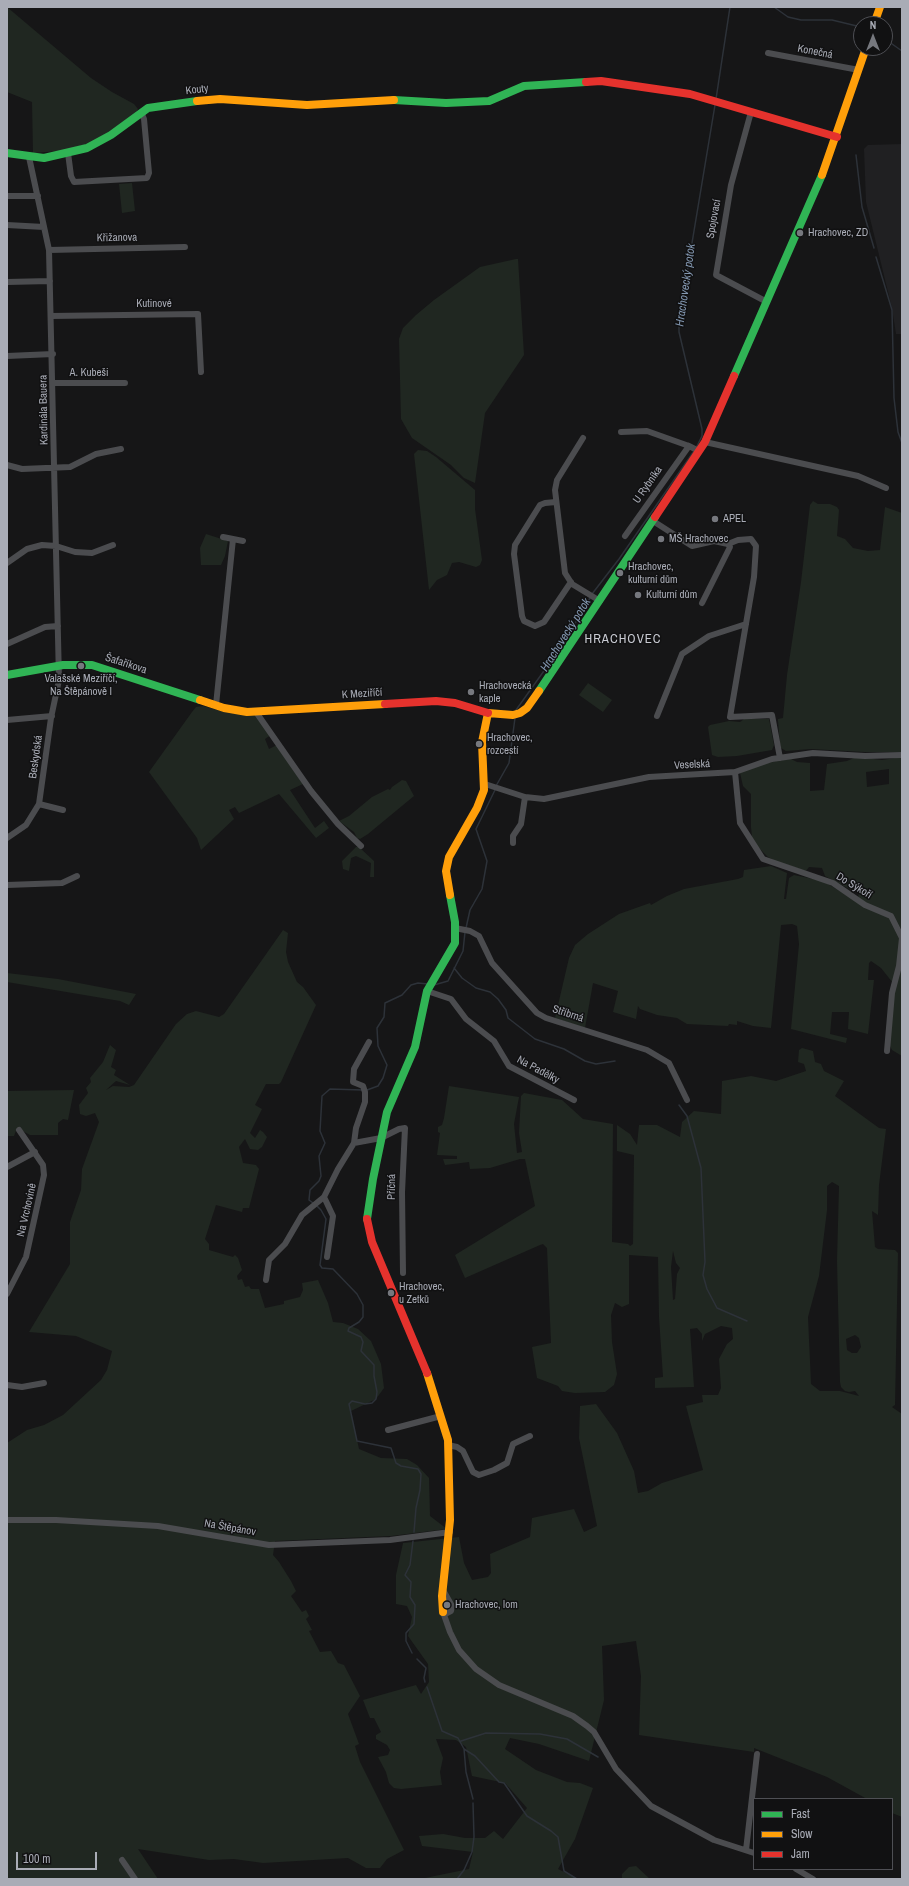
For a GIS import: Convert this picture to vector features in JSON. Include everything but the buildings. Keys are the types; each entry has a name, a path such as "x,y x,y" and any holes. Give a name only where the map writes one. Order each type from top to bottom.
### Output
{"street":[{"name":"Konečná","path":"768,53 859,70"},
{"path":"583,438 557,480 555,485 556,502 565,573 570,582 597,599 653,521 694,449 705,442 825,169 863,56"},
{"name":"Kouty","path":"7,153 29,157 53,157 87,148 111,135 152,107 220,99 306,105 404,100 446,103 489,101 524,86 600,81 690,94 837,137"},
{"name":"Spojovací","path":"751,112 731,185 716,275 767,302"},
{"path":"68,153 71,176 74,182 147,178 148,173 144,119 142,114"},
{"name":"Kardinála Bauera","path":"29,157 49,250 53,354 59,666"},
{"path":"7,196 38,196"},
{"path":"7,225 44,227"},
{"name":"Křižanova","path":"49,250 186,247"},
{"path":"7,282 50,281"},
{"name":"Kutinové","path":"51,316 198,314 201,372"},
{"path":"7,356 53,354"},
{"name":"A. Kubeši","path":"53,383 125,383"},
{"path":"621,432 648,431 694,449"},
{"path":"705,442 851,475 886,488"},
{"path":"7,465 22,469 70,467 96,454 121,449"},
{"name":"U Rybníka","path":"624,536 694,449"},
{"path":"556,502 540,505 515,545 514,554 522,616 524,621 535,626 544,622 570,582"},
{"path":"653,521 692,546 714,541 728,544 738,540 751,539 756,546 754,577 730,717 772,715 780,758"},
{"path":"223,537 243,541"},
{"path":"216,705 233,539"},
{"path":"702,603 730,547 728,544"},
{"path":"7,563 27,548 42,545 56,546 75,552 92,553 113,545"},
{"name":"K Meziříčí","path":"235,710 256,712 436,701 455,703 488,713 516,714 529,706 597,599"},
{"path":"657,716 682,654 709,636 746,624"},
{"path":"7,644 45,627 58,626"},
{"name":"Šafaříkova","path":"7,675 59,666 83,664 97,666 235,710"},
{"name":"Beskydská","path":"7,838 26,825 39,804 52,716 59,685 59,666"},
{"path":"256,712 311,791 338,824 361,846"},
{"path":"488,713 482,742 492,786 477,808 452,852 446,871 459,928 455,943 430,987 415,1047 387,1112 381,1138 367,1222 369,1233 431,1384 448,1445 450,1532 443,1590 443,1612 459,1650 476,1669 499,1685 573,1716 587,1726 594,1732 616,1769 651,1806 714,1840 753,1853"},
{"path":"7,720 52,716"},
{"name":"Veselská","path":"492,786 526,797 544,799 649,777 735,772 780,758 813,753 865,756 902,755"},
{"name":"Do Sýkoří","path":"735,772 740,823 763,859 833,883 865,905 891,916 902,938 899,966 892,993 887,1051"},
{"path":"513,843 513,836 522,824 526,797"},
{"path":"39,804 63,810"},
{"path":"7,885 62,883 77,876"},
{"name":"Stříbrná","path":"459,928 479,936 492,963 537,1013 647,1050 669,1063 687,1100"},
{"name":"Na Padělky","path":"430,987 451,998 466,1019 494,1041 509,1066 574,1100"},
{"path":"266,1280 269,1260 285,1244 302,1215 324,1197 338,1169 354,1143 356,1128 365,1102 365,1090 353,1082 354,1069 369,1042"},
{"name":"Příčná","path":"381,1138 399,1129 405,1128 402,1192 403,1273"},
{"name":"Na Vrchovině","path":"7,1294 26,1257 43,1186 44,1170 35,1152 19,1130"},
{"path":"354,1143 381,1138"},
{"path":"7,1167 35,1152"},
{"path":"324,1197 333,1216 327,1257"},
{"path":"7,1385 22,1387 44,1383"},
{"path":"388,1430 441,1416"},
{"path":"448,1445 457,1447 463,1451 472,1472 479,1475 494,1470 507,1463 513,1444 530,1436"},
{"name":"Na Štěpánov","path":"7,1520 56,1520 158,1526 269,1545 390,1540 450,1532"},
{"path":"746,1850 757,1754"},
{"path":"122,1860 135,1879"},
{"path":"798,1870 813,1879"}],"shaded area":[{"path":"7,7 91,78 134,104 138,109 136,113 88,144 60,151 33,153 32,102 7,92"},
{"path":"902,144 902,334 896,334 892,308 866,202 864,149 868,145"},
{"path":"132,183 135,211 122,213 119,184"},
{"path":"518,259 524,355 485,413 475,483 464,478 451,465 412,438 401,419 399,339 403,328 416,315 480,267"},
{"path":"418,450 427,451 436,457 475,490 475,509 482,560 480,565 476,567 459,562 452,563 447,575 437,580 429,590 414,454"},
{"path":"813,501 818,504 830,504 837,507 839,510 837,536 845,539 853,548 868,551 880,550 885,507 902,513 902,752 864,752 811,749 786,751 781,748 778,719 783,718 787,675 801,582 810,505"},
{"path":"206,534 228,541 225,556 221,565 201,565 200,548"},
{"path":"588,683 612,700 603,712 579,695"},
{"path":"203,706 229,713 257,715 271,735 265,739 269,749 277,745 303,784 290,790 315,828 324,821 329,828 316,838 279,794 239,813 235,807 229,810 234,819 201,850 197,838 149,772 196,707"},
{"path":"744,719 769,719 774,745 772,750 737,756 718,757 712,755 708,727 710,725 729,721 740,722"},
{"path":"856,757 882,760 902,757 902,1056 892,1050 889,1044 893,983 881,968 871,961 869,963 868,980 874,980 868,1034 848,1029 849,1012 832,1012 830,1034 847,1038 846,1043 791,1029 799,944 797,926 792,924 781,925 771,1028 753,1026 737,1021 737,1025 729,1024 728,1026 687,1024 677,1018 657,1015 640,1009 638,1006 636,1019 613,1012 618,991 593,983 585,1028 555,1018 569,958 575,945 588,934 619,914 650,903 651,905 684,889 738,879 743,877 744,870 771,866 787,873 784,899 786,899 789,878 794,875 823,881 858,902 859,889 853,891 825,876 822,868 809,867 806,871 775,861 768,857 756,845 752,837 751,827 751,794 743,786 740,773 744,770 789,758 797,762 810,763 810,791 824,790 827,764 847,761","holes":["889,769 889,784 867,787 866,772"]},
{"path":"402,780 406,781 414,796 368,834 360,839 357,838 354,832 339,821 349,816 372,797 388,789 390,790"},
{"path":"356,847 359,847 374,861 374,877 370,877 371,863 356,856 351,858 349,871 343,869 342,861"},
{"path":"283,930 288,933 286,952 288,962 297,982 303,987 316,1005 281,1082 279,1084 266,1084 255,1105 262,1109 250,1133 255,1138 260,1130 263,1132 267,1137 262,1147 258,1150 250,1149 245,1139 239,1147 243,1163 256,1165 259,1169 249,1208 243,1208 242,1212 216,1205 205,1239 209,1244 209,1250 233,1257 235,1255 238,1258 242,1270 237,1276 238,1280 242,1279 245,1287 249,1286 251,1289 259,1289 265,1308 284,1304 284,1301 300,1297 303,1290 302,1283 318,1280 328,1303 333,1322 343,1323 358,1329 371,1341 381,1364 384,1388 376,1399 351,1411 359,1449 381,1458 407,1459 417,1465 429,1478 430,1516 447,1529 391,1536 275,1541 273,1555 279,1562 296,1591 291,1596 302,1612 306,1610 309,1616 306,1619 312,1630 309,1631 320,1652 331,1651 338,1663 344,1665 360,1696 348,1714 359,1744 355,1746 360,1762 404,1850 387,1859 380,1868 366,1868 348,1858 263,1863 234,1859 209,1860 138,1849 158,1879 7,1879 7,1443 27,1430 44,1425 63,1415 101,1380 107,1370 112,1351 76,1336 29,1332 70,1264 70,1222 81,1190 82,1169 99,1122 95,1113 86,1116 80,1114 79,1105 88,1093 86,1088 91,1082 90,1078 103,1062 110,1045 116,1050 111,1067 116,1070 114,1075 130,1085 116,1081 106,1090 113,1086 129,1087 134,1085 176,1024 187,1014 196,1011 219,1017 224,1014"},
{"path":"7,973 58,979 136,994 129,1005 120,1001 7,982"},
{"path":"802,1048 813,1051 815,1062 821,1064 824,1071 844,1081 835,1096 879,1128 886,1129 879,1185 878,1215 872,1211 875,1247 878,1249 895,1250 898,1253 895,1405 892,1407 902,1414 902,1817 893,1813 893,1798 865,1798 827,1777 754,1748 754,1752 639,1735 641,1676 636,1641 602,1646 604,1700 589,1761 539,1744 510,1738 505,1749 536,1770 567,1782 580,1783 593,1788 575,1839 558,1869 578,1879 420,1879 469,1869 473,1852 422,1846 419,1836 443,1834 465,1838 485,1838 494,1831 503,1839 527,1808 505,1783 472,1776 466,1747 456,1740 436,1739 443,1758 440,1772 442,1785 401,1789 394,1788 389,1783 386,1772 378,1757 388,1755 390,1750 387,1745 376,1739 376,1735 381,1732 374,1718 370,1718 363,1700 416,1685 421,1694 429,1682 428,1664 408,1636 412,1617 407,1606 396,1604 396,1575 403,1543 459,1537 464,1563 472,1580 488,1577 491,1573 490,1554 530,1537 532,1518 574,1509 584,1532 597,1526 579,1438 580,1406 596,1404 617,1433 634,1471 638,1493 648,1491 662,1483 703,1470 686,1406 703,1402 702,1395 718,1395 721,1388 719,1359 727,1344 733,1339 732,1328 721,1326 705,1334 702,1341 702,1334 697,1328 690,1329 694,1387 655,1388 655,1378 663,1377 659,1317 658,1257 629,1255 629,1304 622,1307 615,1303 611,1315 612,1342 617,1374 614,1385 605,1392 575,1393 562,1391 558,1386 537,1378 532,1347 551,1343 547,1248 543,1244 540,1245 465,1278 455,1255 535,1206 525,1159 520,1159 490,1168 470,1169 469,1162 445,1165 443,1159 457,1159 457,1156 437,1155 440,1133 438,1132 438,1127 442,1125 444,1118 449,1086 519,1097 514,1124 517,1153 522,1152 519,1133 521,1096 524,1093 562,1100 583,1119 613,1124 612,1242 628,1244 630,1246 633,1244 634,1155 617,1151 617,1125 630,1134 637,1145 639,1125 657,1125 680,1137 682,1122 694,1111 721,1114 722,1081 751,1076 776,1081 806,1071 804,1064 798,1062 799,1050","holes":["832,1182 839,1186 837,1261 840,1382 841,1387 845,1391 855,1391 859,1396 840,1391 820,1391 811,1384 808,1317 819,1276 827,1210 827,1186","673,1251 676,1263 680,1268 677,1274 675,1299 673,1300 671,1267","855,1335 859,1338 861,1347 857,1353 852,1353 847,1350 846,1339"]},
{"path":"74,1090 68,1120 63,1119 58,1123 58,1135 30,1135 17,1128 14,1136 7,1136 7,1091"},
{"path":"636,1866 650,1879 622,1879 622,1874 629,1867"}],"waterway":[{"name":"Hrachovecký potok","path":"716,99 730,7"},
{"path":"774,7 788,17 801,20 832,20 853,25"},
{"path":"893,45 902,51"},
{"name":"Hrachovecký potok","path":"696,448 702,436 702,429 679,332 679,321 715,105"},
{"path":"856,155 862,207 874,248"},
{"path":"876,257 892,310 894,398 898,432 902,443"},
{"name":"Hrachovecký potok","path":"592,594 619,559 694,451"},
{"name":"Hrachovecký potok","path":"516,710 561,647 590,598"},
{"name":"Hrachovecký potok","path":"496,786 509,763 515,718"},
{"name":"Hrachovecký potok","path":"466,928 470,910 482,889 487,861 476,829 495,790"},
{"name":"Hrachovecký potok","path":"434,985 448,981 463,951 465,932"},
{"path":"454,968 462,978 476,988 490,992 498,999 506,1010 508,1018 535,1039 564,1049 585,1061 596,1064 615,1061"},
{"name":"Hrachovecký potok","path":"367,1090 378,1086 383,1078 387,1065 378,1046 377,1028 384,1017 385,1003 402,995 411,985 418,983 428,984"},
{"name":"Hrachovecký potok","path":"313,1203 309,1200 310,1190 319,1181 321,1176 319,1156 325,1143 320,1131 322,1096 330,1089 363,1090"},
{"path":"679,1105 687,1116 701,1168 705,1262 703,1275 707,1289 717,1308 747,1321"},
{"name":"Hrachovecký potok","path":"316,1205 326,1219 320,1265 322,1268 333,1269 357,1294 363,1305 363,1317 359,1322 349,1328 348,1331 361,1337 363,1342 361,1351 374,1365 374,1376 377,1392 376,1399 372,1403 365,1404 352,1401 349,1404 357,1441 391,1448 396,1463 401,1466 418,1469 421,1474 420,1490 416,1508 414,1532"},
{"name":"Hrachovecký potok","path":"412,1653 406,1641 406,1633 414,1624 415,1605 410,1597 411,1582 405,1575 410,1565 413,1541"},
{"name":"Hrachovecký potok","path":"417,1659 426,1668 424,1678 425,1682"},
{"name":"Hrachovecký potok","path":"427,1687 442,1731 458,1738 464,1749 475,1756 499,1782 504,1783 527,1816 558,1837 564,1871 577,1879"},
{"path":"461,1741 486,1733 540,1734 567,1739 598,1757"},
{"path":"464,1749 466,1772 473,1799"},
{"path":"457,1879 464,1870 472,1852 474,1837 473,1803"}],"traffic: fast":[{"path":"394,100 446,103 489,101 524,86 586,82"},
{"path":"7,153 44,158 87,148 111,135 148,108 197,101"},
{"path":"734,376 822,175"},
{"path":"539,691 655,517"},
{"path":"7,675 63,665 92,665 200,700"},
{"path":"367,1219 373,1179 387,1112 415,1047 427,991 455,943 455,922 450,895"}],"traffic: slow":[{"path":"877,16 880,7"},
{"path":"822,175 863,56"},
{"path":"197,101 220,99 307,105 394,100"},
{"path":"450,895 446,871 449,857 477,808 484,790 482,742 488,713 513,715 520,713 527,708 539,691"},
{"path":"200,700 224,708 247,712 385,704"},
{"path":"427,1373 448,1440 450,1520 442,1596 443,1612"}],"traffic: jam":[{"path":"586,82 601,81 690,94 837,137"},
{"path":"655,517 705,442 734,376"},
{"path":"385,704 436,701 455,703 488,713"},
{"path":"367,1219 372,1242 427,1373"}],"place":[{"name":"Hrachovec, ZD","path":"800,233"},
{"name":"APEL","path":"715,519"},
{"name":"MŠ Hrachovec","path":"661,539"},
{"name":"Hrachovec, kulturní dům","path":"620,573"},
{"name":"Kulturní dům","path":"638,595"},
{"name":"Valašské Meziříčí, Na Štěpánově I","path":"81,666"},
{"name":"Hrachovecká kaple","path":"471,692"},
{"name":"Hrachovec, rozcestí","path":"479,744"},
{"name":"Hrachovec, u Zetků","path":"391,1293"},
{"name":"Hrachovec, lom","path":"447,1605"}],"district":[{"name":"HRACHOVEC","path":"623,640"}]}
